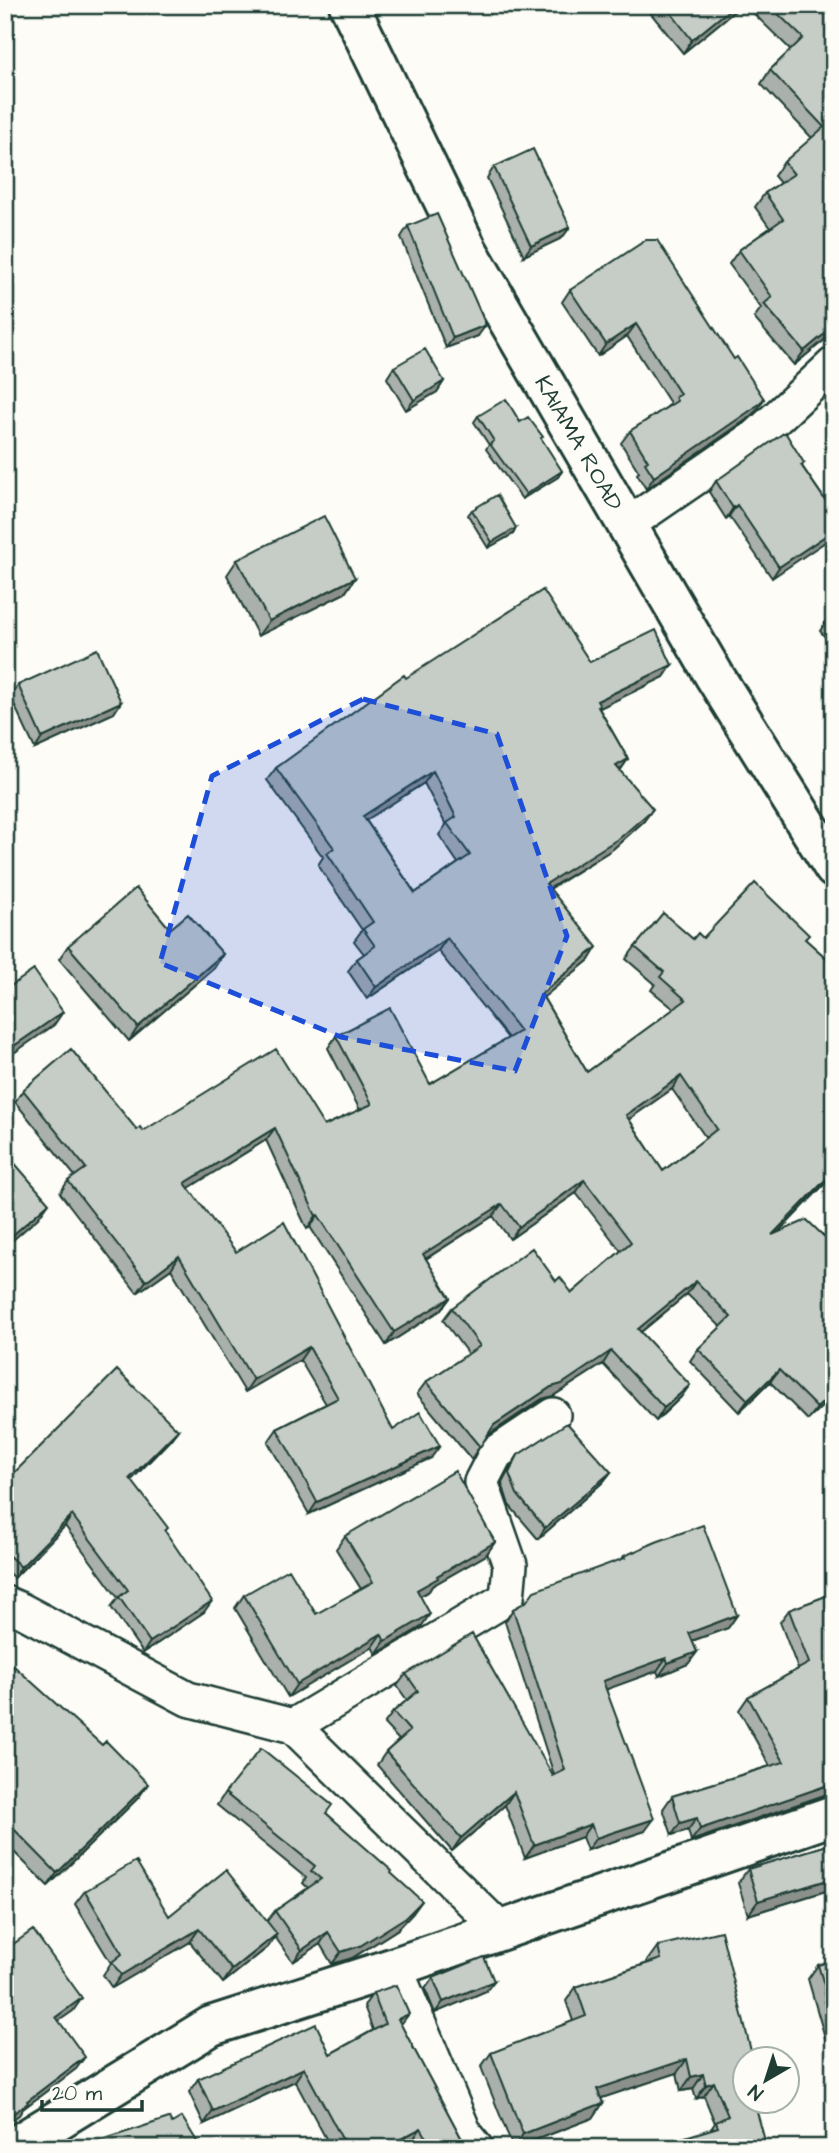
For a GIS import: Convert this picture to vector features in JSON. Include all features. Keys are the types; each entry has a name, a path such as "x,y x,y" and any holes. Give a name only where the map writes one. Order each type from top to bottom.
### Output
{"main road":[{"name":"KAIAMA ROAD","path":"349,5 468,251 714,674 834,868"},
{"path":"12,2148 211,2026 395,1967 834,1815"}],"street":[{"path":"627,525 758,435 834,364"},
{"path":"293,1726 507,1598 510,1564 481,1482 496,1453 553,1415"},
{"path":"5,1604 21,1609 188,1699 293,1726 501,1930"},
{"path":"395,1967 466,2136 476,2148"}],"highlighted area":[{"path":"363,699 497,734 567,936 515,1071 341,1037 160,963 212,776"}],"building":[{"path":"665,5 735,5 692,40"},
{"path":"769,5 834,5 834,326 804,351 764,304 772,297 739,250 783,219 765,193 794,174 784,162 824,127 770,70 803,38"},
{"path":"533,149 570,227 531,246 494,167"},
{"path":"437,214 486,325 453,338 408,226"},
{"path":"646,240 657,240 734,359 737,357 764,399 654,477 630,431 677,401 675,397 680,394 636,324 606,344 570,290"},
{"path":"425,349 444,381 414,400 394,367"},
{"path":"506,399 520,422 528,417 562,471 526,494 490,444 494,441 478,416"},
{"path":"785,432 804,463 801,465 834,513 834,530 779,567 737,505 733,508 716,481"},
{"path":"497,495 516,528 492,542 472,510"},
{"path":"324,516 355,578 269,621 237,560"},
{"path":"543,590 590,662 656,630 672,665 597,701 628,759 616,766 653,809 621,837 546,884 597,947 541,994 587,1072 686,1000 660,977 664,972 635,947 663,913 693,939 698,933 703,938 755,883 809,935 805,939 834,965 834,1171 772,1235 807,1220 834,1246 834,1391 817,1408 779,1370 748,1400 698,1349 731,1317 696,1281 638,1329 690,1385 664,1408 611,1351 494,1425 480,1447 426,1382 480,1346 452,1308 532,1248 556,1281 560,1277 572,1293 631,1242 584,1180 519,1227 502,1204 423,1254 450,1298 394,1332 318,1215 316,1216 275,1128 185,1183 236,1252 284,1222 393,1430 420,1412 440,1446 317,1502 277,1429 338,1398 309,1347 253,1380 179,1256 146,1281 68,1181 86,1168 23,1090 71,1049 137,1130 140,1127 143,1131 276,1049 324,1126 372,1104 336,1036 390,1008 430,1084 520,1031 447,938 376,987 357,959 375,946 363,929 373,922 327,853 334,848 276,768 404,675 406,678","holes":["433,771 456,817 447,823 470,855 415,893 363,816","681,1076 717,1129 663,1171 626,1115"]},
{"path":"834,615 834,628 827,620"},
{"path":"97,649 121,702 42,738 18,685"},
{"path":"136,888 170,929 188,914 223,954 138,1027 68,946"},
{"path":"34,970 63,1012 5,1052 5,990"},
{"path":"5,1152 49,1203 6,1241 5,1240"},
{"path":"117,1370 178,1430 130,1478 168,1528 165,1531 212,1601 150,1642 119,1597 128,1590 72,1515 21,1567 5,1552 5,1482"},
{"path":"567,1423 611,1472 545,1528 517,1494 509,1473 518,1455"},
{"path":"455,1471 495,1542 417,1590 430,1614 385,1641 381,1634 297,1684 244,1595 289,1569 316,1614 373,1582 345,1536"},
{"path":"703,1525 737,1615 689,1633 697,1652 668,1663 666,1658 603,1681 654,1819 596,1838 591,1824 534,1845 514,1792 461,1838 386,1752 410,1731 393,1712 418,1691 406,1674 472,1634 553,1776 565,1770 513,1609 526,1602 534,1591 625,1558 624,1556 656,1542"},
{"path":"834,1593 834,1783 700,1829 697,1818 680,1823 672,1796 784,1762 748,1697 809,1663 789,1610"},
{"path":"5,1658 102,1745 106,1741 148,1784 57,1873 5,1820"},
{"path":"261,1748 332,1805 326,1813 422,1901 406,1917 360,1946 341,1952 328,1932 302,1950 275,1911 321,1879 311,1871 315,1866 225,1793"},
{"path":"834,1843 834,1878 758,1901 748,1869"},
{"path":"136,1861 169,1916 226,1870 277,1934 232,1970 199,1929 121,1975 112,1962 122,1954 85,1891"},
{"path":"33,1930 82,1998 56,2017 85,2057 5,2119 5,1950"},
{"path":"721,1931 749,2044 730,2044 730,2114 758,2114 767,2148 660,2148 718,2127 716,2122 728,2116 714,2082 706,2085 703,2074 691,2077 687,2059 597,2089 603,2103 523,2134 491,2053 586,2016 576,1987 661,1959 658,1946"},
{"path":"484,1957 494,1981 443,2002 433,1978"},
{"path":"834,1960 834,2018 818,1965"},
{"path":"396,1985 409,2014 398,2019 464,2143 471,2148 433,2148 421,2128 384,2148 347,2148 304,2068 213,2111 198,2079 316,2024 330,2054 385,2024 373,1993"},
{"path":"182,2117 201,2148 98,2148 96,2142 169,2118 172,2123"}]}
